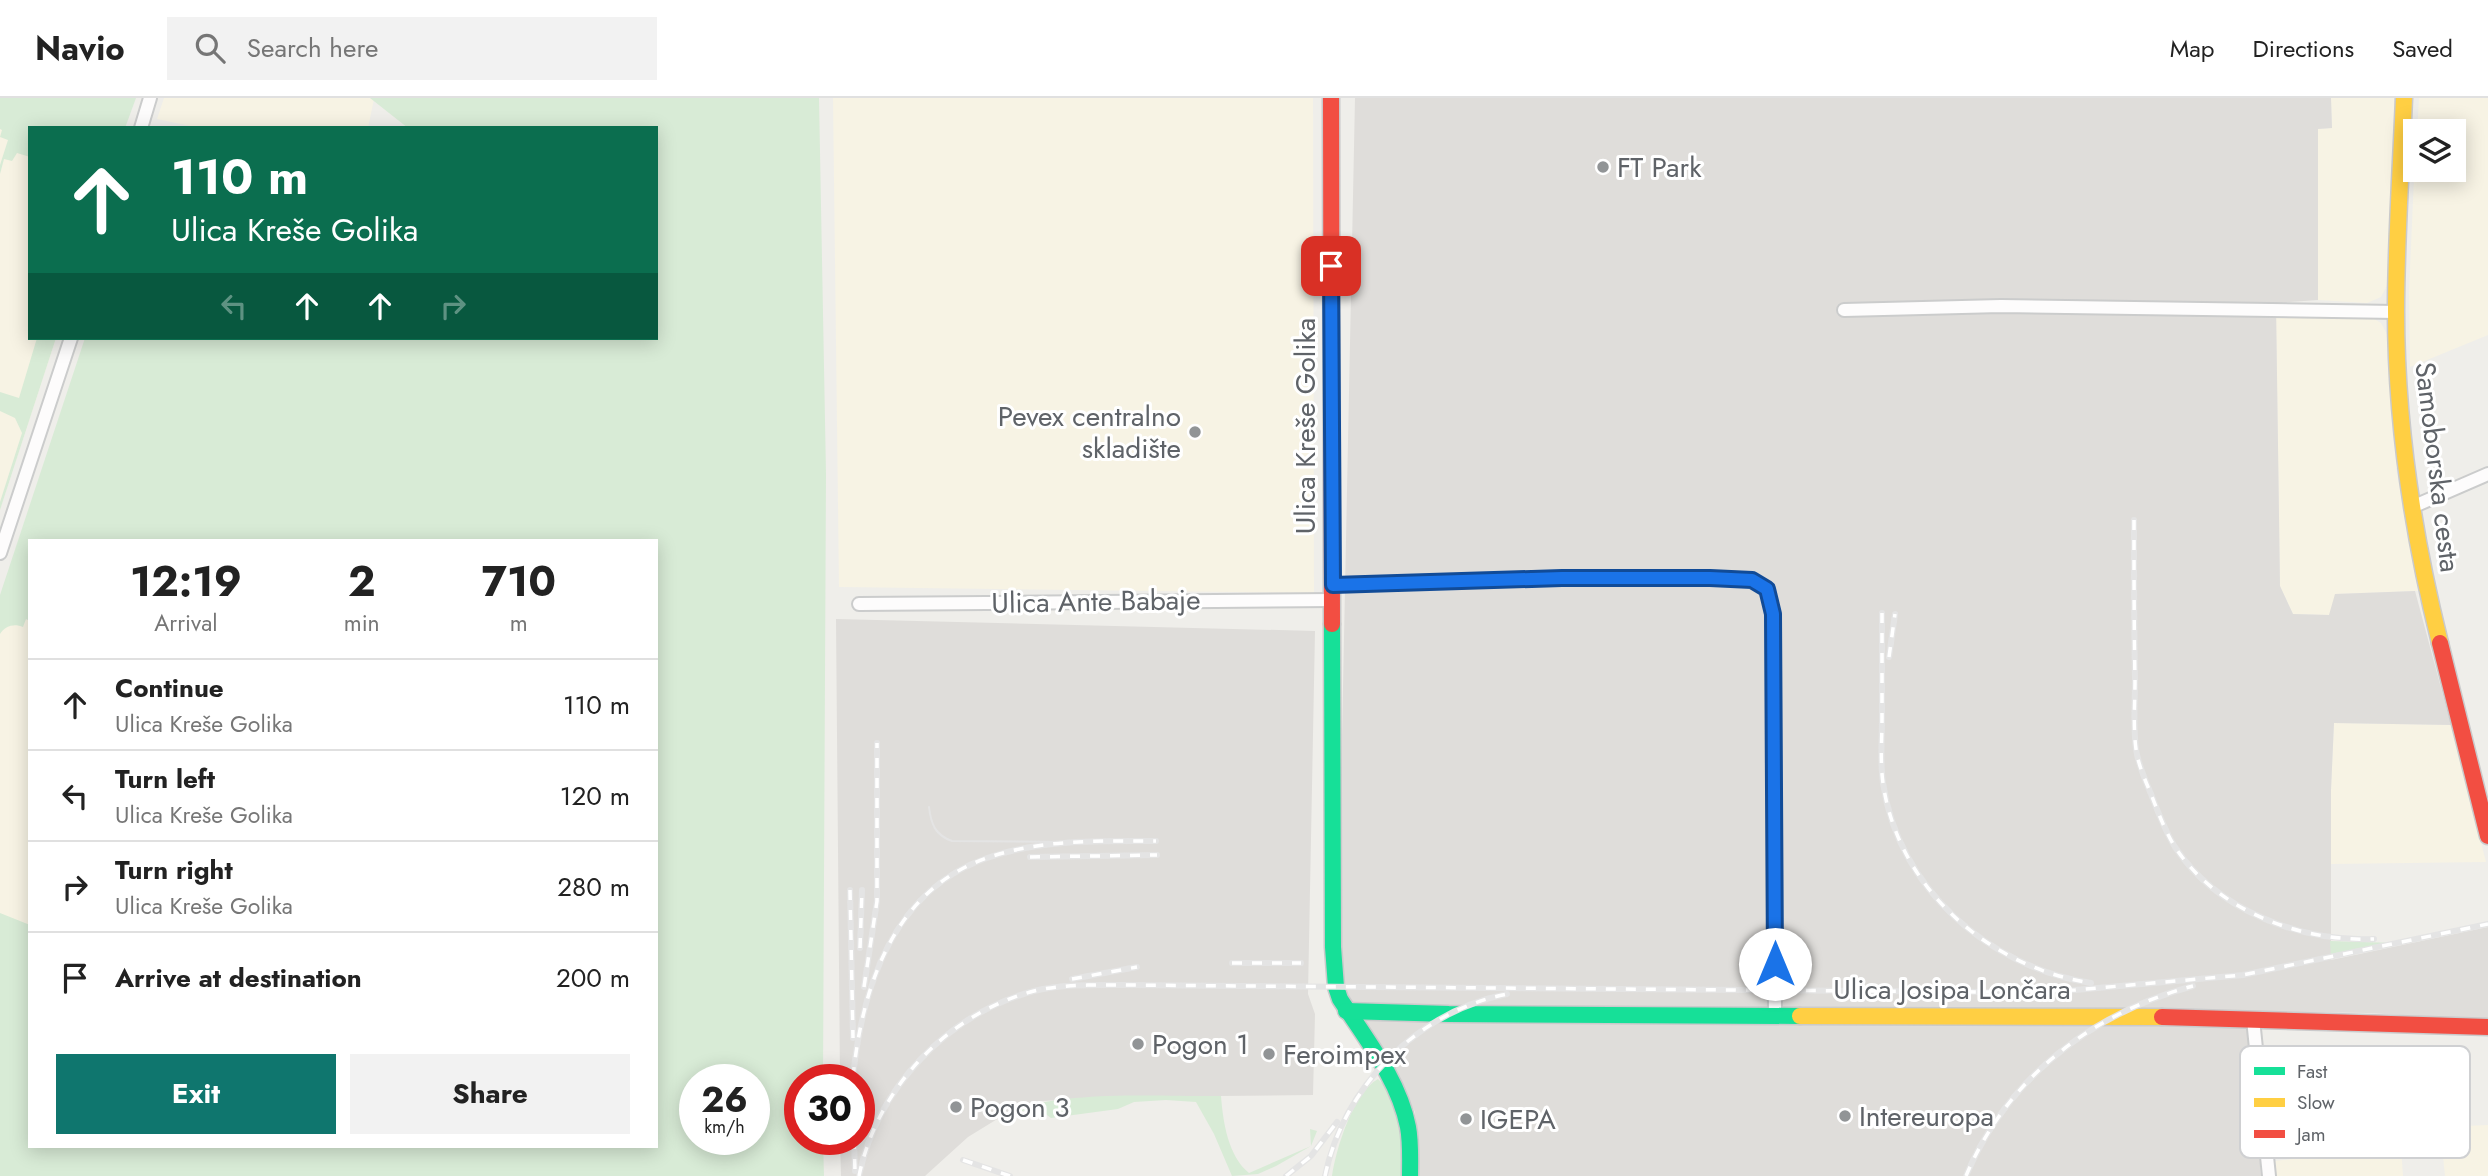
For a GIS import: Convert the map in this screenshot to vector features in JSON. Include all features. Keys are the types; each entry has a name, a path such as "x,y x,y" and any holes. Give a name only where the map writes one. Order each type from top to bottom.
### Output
{"street":[{"path":"142,126 150,98"},
{"name":"Ulica Kreše Golika","path":"1331,98 1334,947 1336,987 1346,1011"},
{"name":"Samoborska cesta","path":"2404,98 2396,312 2401,419 2412,508 2430,603 2488,835"},
{"path":"1844,310 2013,306 2396,312"},
{"path":"0,553 70,340"},
{"path":"2412,508 2488,474"},
{"path":"1333,593 1562,578 1752,580 1767,589 1773,614 1775,1014"},
{"name":"Ulica Ante Babaje","path":"859,604 1333,593"},
{"path":"1346,1011 1382,1064 1402,1102 1409,1130 1410,1176"},
{"name":"Ulica Josipa Lončara","path":"1346,1011 2253,1019 2488,1027"},
{"path":"2253,1019 2256,1046"},
{"path":"2267,1158 2269,1176"}],"shaded area":[{"path":"164,98 374,99 368,126 190,126 157,119"},
{"path":"833,98 1313,98 1314,593 839,587"},
{"path":"1355,98 2331,98 2332,128 2318,129 2318,300 2276,303 2280,586 2293,614 2329,615 2335,594 2415,591 2451,725 2334,723 2331,790 2331,960 2488,927 2488,1020 2367,1013 2248,1011 2251,1046 2240,1046 2240,1158 2260,1158 2261,1176 1417,1176 1415,1112 1337,982"},
{"path":"2331,98 2394,98 2389,282 2381,297 2367,303 2318,300 2318,129 2332,128"},
{"path":"2419,98 2488,98 2488,335 2410,367 2409,292 2414,182 2466,182 2466,119 2418,119"},
{"path":"0,126 28,134 28,340 55,340 0,510"},
{"path":"2276,317 2371,317 2381,323 2388,336 2400,467 2396,468 2418,591 2336,594 2330,615 2293,614 2280,586"},
{"path":"0,608 28,620 28,941 0,929"},
{"path":"836,619 1315,631 1308,994 1315,1014 1313,1095 1111,1097 1043,1101 1012,1110 968,1137 925,1176 841,1176 840,1155 875,1155 875,1064 840,1064"},
{"path":"2334,723 2451,725 2486,862 2331,864"},
{"path":"2488,1125 2488,1176 2445,1176 2443,1158 2470,1158 2470,1126"},
{"path":"2301,1158 2402,1158 2403,1176 2275,1176 2274,1161"}],"green space":[{"path":"0,98 136,98 126,126 28,126 28,156 17,153 12,161 4,159 0,174 8,140 0,137"},
{"path":"370,98 819,98 826,474 823,1064 784,1064 784,1155 823,1155 824,1176 0,1176 0,913 28,924 28,1148 658,1148 658,539 28,539 28,620 26,619 23,627 10,626 0,634 0,595 84,340 658,340 658,126 405,126"},
{"path":"36,340 55,340 0,510 0,502 22,433 15,418 0,411 0,392 19,398"},
{"path":"2330,941 2396,943 2331,957"},
{"path":"1378,1079 1387,1089 1398,1112 1404,1176 1332,1176 1347,1123 1361,1096"},
{"path":"1139,1095 1221,1096 1231,1148 1249,1173 1311,1146 1258,1174 1232,1176 1214,1134 1196,1102 1134,1102 1118,1109 1051,1118 1036,1107 1001,1117 1022,1108 1076,1098"},
{"path":"1310,1129 1317,1131 1311,1146"}],"tram line":[{"path":"929,807 935,828 942,836 952,841 1077,842"}],"railway":[{"path":"2134,520 2136,749 2144,778 2171,841 2193,869 2214,889 2263,918 2318,935 2374,939"},
{"path":"1882,613 1882,775 1892,821 1907,856 1928,888 1954,916 1984,940 2017,960 2053,974 2091,983"},
{"path":"1889,657 1895,614"},
{"path":"864,987 877,901 877,743"},
{"path":"855,1064 865,1010 888,946 906,918 928,893 955,873 987,858 1028,847 1071,842 1156,841"},
{"path":"1030,857 1157,855"},
{"path":"850,890 853,1038"},
{"path":"860,948 862,890"},
{"path":"859,1176 868,1144 882,1113 899,1085 921,1059 945,1036 972,1017 1002,1002 1045,989 1102,985 1987,992 2075,990 2243,975 2488,924"},
{"path":"1232,963 1301,963"},
{"path":"1072,979 1137,967"},
{"path":"1966,1176 1983,1141 2005,1109 2029,1080 2057,1054 2121,1013 2193,986"},
{"path":"1325,1176 1335,1143 1349,1112 1367,1084 1389,1058 1443,1017 1474,1003 1507,994"},
{"path":"1286,1176 1311,1156 1337,1122"},
{"path":"854,1155 855,1171"},
{"path":"963,1160 1010,1176"}],"traffic: fast":[{"path":"1332,624 1333,947 1336,987 1340,999 1389,1076 1404,1110 1409,1133 1410,1176"},
{"path":"1346,1011 1800,1016"}],"traffic: slow":[{"path":"2404,98 2396,284 2399,395 2414,520 2440,643"},
{"path":"1800,1016 2162,1017"}],"traffic: jam":[{"path":"1331,98 1332,624"},
{"path":"2440,643 2488,836"},
{"path":"2162,1017 2488,1027"}],"place":[{"name":"FT Park","path":"1603,167"},
{"name":"Pevex centralno skladište","path":"1195,432"},
{"name":"Pogon 1","path":"1138,1044"},
{"name":"Feroimpex","path":"1269,1054"},
{"name":"Pogon 3","path":"956,1107"},
{"name":"Intereuropa","path":"1845,1116"},
{"name":"IGEPA","path":"1466,1119"}],"route":[{"path":"1331,266 1333,585 1562,578 1710,578 1752,580 1767,589 1773,614 1775,964"}]}
